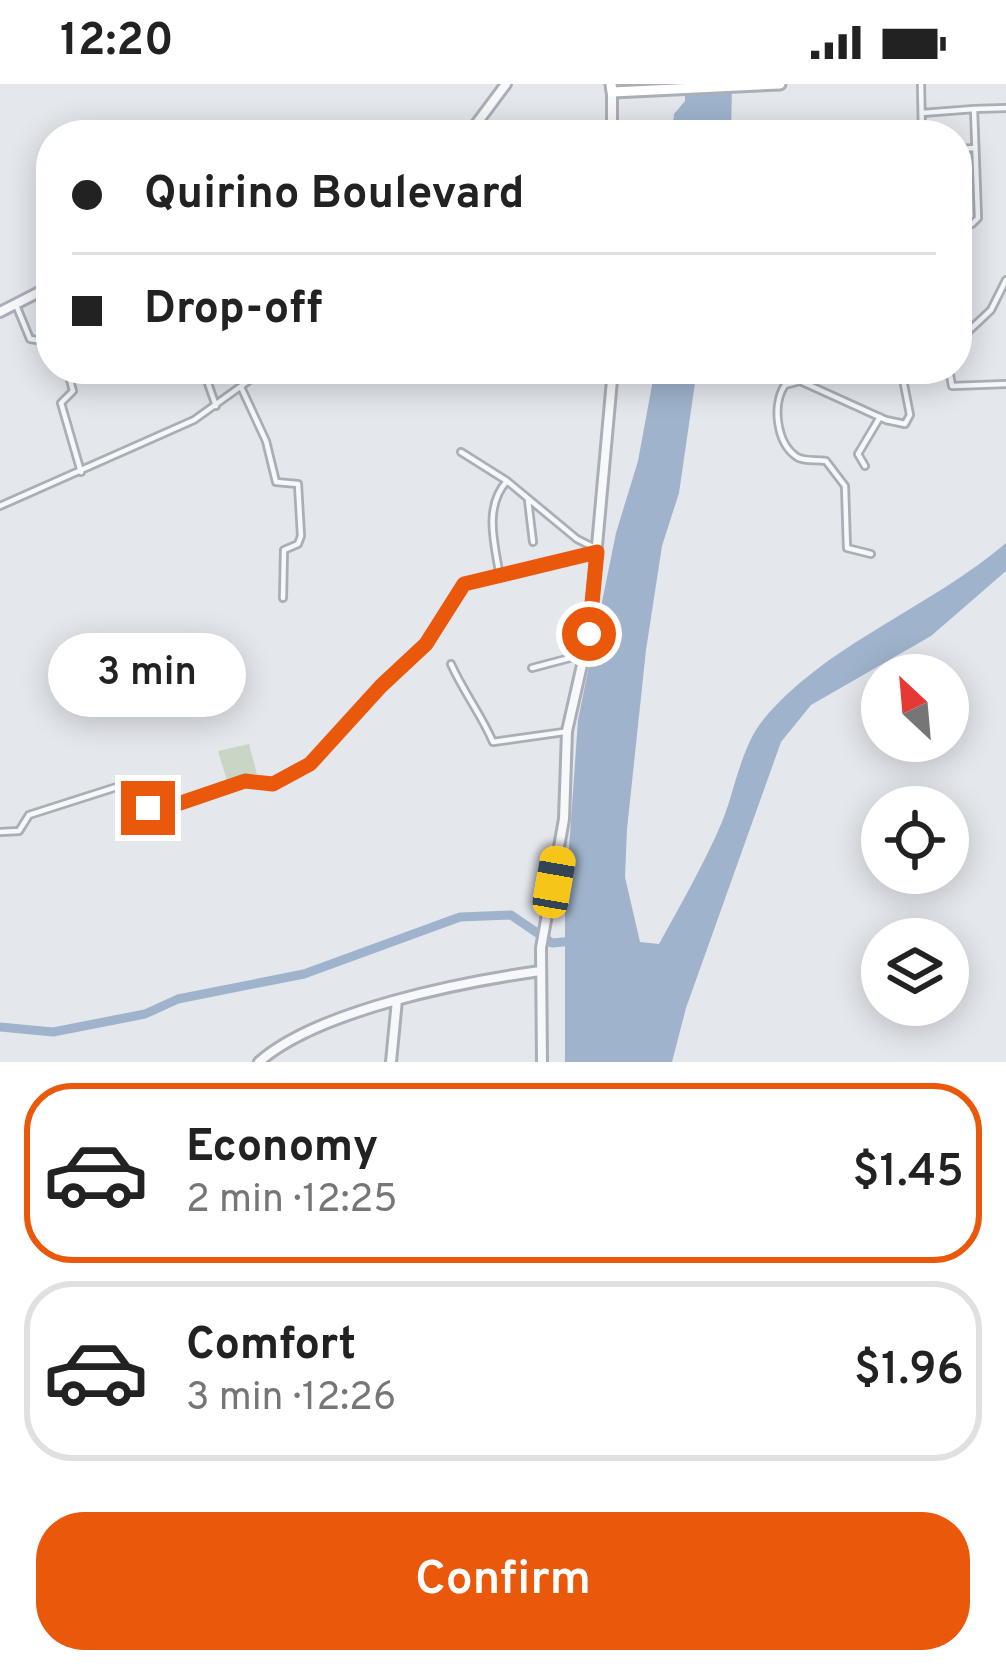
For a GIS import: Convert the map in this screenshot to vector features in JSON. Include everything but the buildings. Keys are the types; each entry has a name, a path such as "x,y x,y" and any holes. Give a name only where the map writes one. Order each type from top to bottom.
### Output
{"main road":[{"path":"611,88 664,91 780,84"}],"street":[{"path":"479,120 506,84"},
{"path":"922,84 922,120"},
{"path":"611,88 612,120"},
{"path":"922,113 1006,108"},
{"path":"972,224 978,218 974,110"},
{"path":"972,148 976,148"},
{"path":"972,328 991,310 1006,280"},
{"path":"0,312 36,294"},
{"path":"16,305 30,340 36,341"},
{"path":"72,384 74,391 62,403 81,472"},
{"path":"208,384 216,406"},
{"path":"0,506 149,443 246,384"},
{"path":"542,1062 541,948 564,818 567,731 589,634 612,384"},
{"path":"789,384 777,403 788,447 802,460 826,461 845,486 847,548 871,554"},
{"path":"807,384 899,424 909,419 903,384"},
{"path":"952,384 1006,384"},
{"path":"241,388 266,441 276,482 298,484 301,536 298,544 284,550 284,598"},
{"path":"865,466 858,454 880,417"},
{"path":"461,452 507,481 597,551"},
{"path":"500,577 492,512 507,481"},
{"path":"529,498 526,508 533,542"},
{"path":"0,832 19,832 29,815 129,783 136,785 148,808 156,811 245,781 269,784 286,778 322,754 426,644 460,585 597,551"},
{"path":"562,636 589,634"},
{"path":"532,668 585,654"},
{"path":"451,664 469,702 483,715 492,742 567,731"},
{"path":"261,1061 302,1035 397,1000 473,980 540,971"},
{"path":"391,1062 397,1000"}],"green space":[{"path":"249,744 257,774 228,784 218,751"}],"water":[{"path":"685,84 732,84 731,120 673,120 685,101"},
{"path":"652,384 695,384 679,493 662,546 646,650 627,829 625,877 640,942 659,944 715,838 749,743 763,720 817,669 1006,543 1006,571 931,636 900,654 861,654 861,676 811,705 781,742 686,1008 672,1062 565,1062 565,905 578,720 616,533 638,461"}],"waterway":[{"path":"0,1027 53,1032 145,1014 178,999 304,974 460,917 511,915 552,943 574,941"}],"route":[{"path":"148,808 160,810 245,781 273,784 310,764 426,644 464,584 597,552 589,634"}]}
